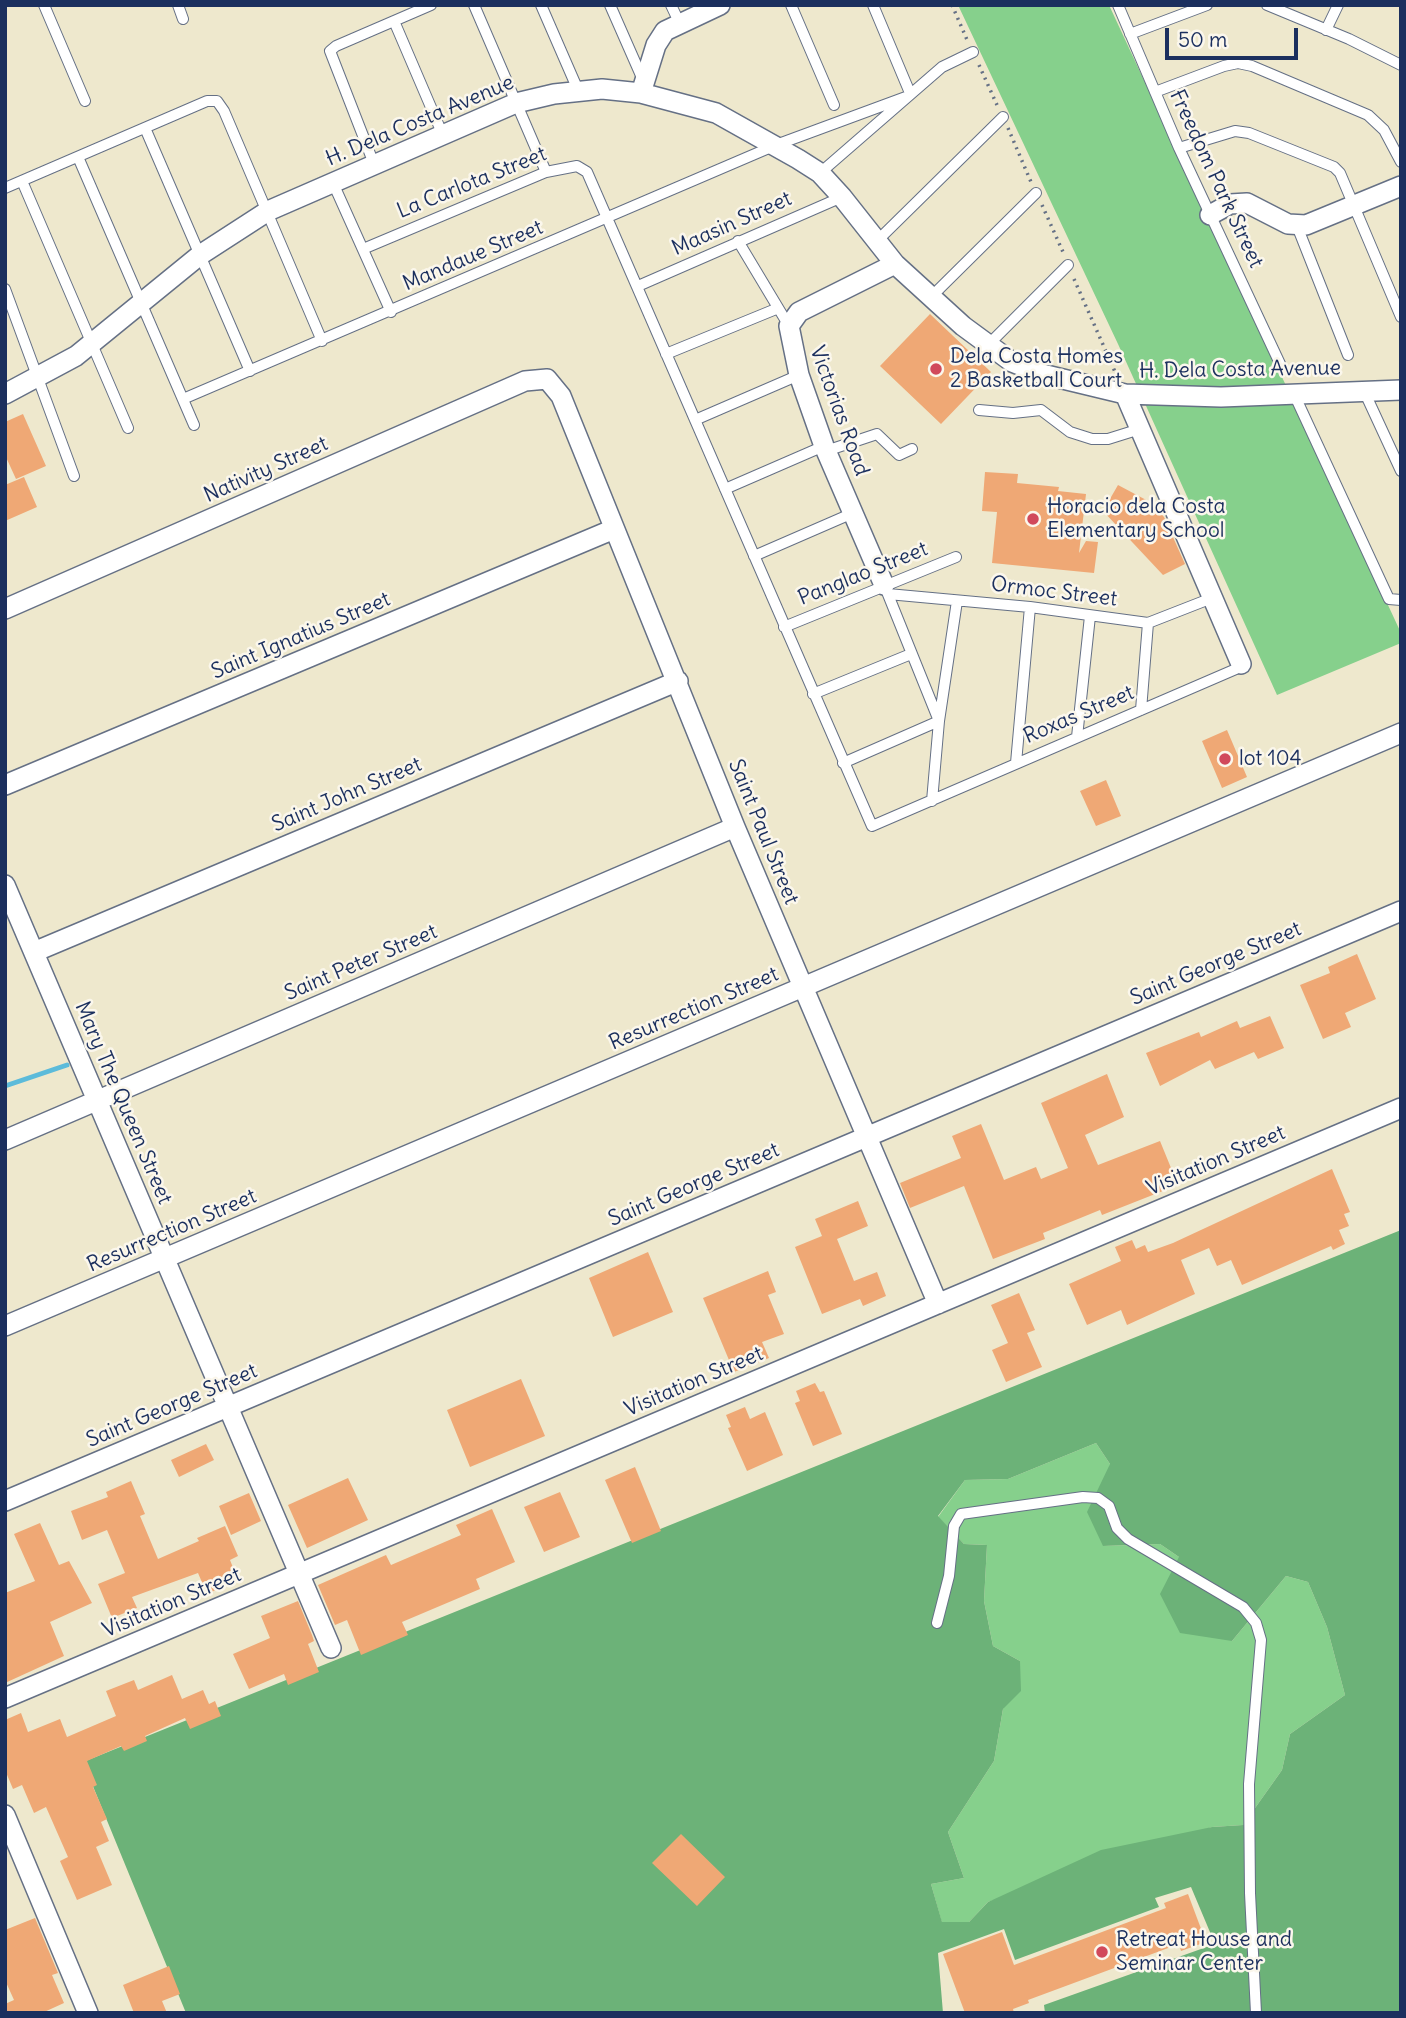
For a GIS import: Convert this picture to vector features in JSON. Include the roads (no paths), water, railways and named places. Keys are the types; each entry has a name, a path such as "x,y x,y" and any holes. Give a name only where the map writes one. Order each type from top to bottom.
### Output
{"street":[{"path":"643,87 656,45 675,14 720,5"},
{"name":"H. Dela Costa Avenue","path":"5,394 39,378 93,342 200,255 268,211 516,103 578,90 643,87 716,113 776,145 820,173 895,264 930,298 1012,362 1042,374 1125,394 1221,397 1401,390"},
{"path":"1210,215 1230,204 1247,203 1297,226 1401,186"},
{"name":"Victorias Road","path":"886,590 825,449 799,375 789,326 799,312 895,264"},
{"name":"Saint Paul Street","path":"547,379 561,397 735,827 939,1304"},
{"name":"Nativity Street","path":"5,609 525,381 547,379"},
{"path":"1125,394 1241,664"},
{"name":"Saint Ignatius Street","path":"5,785 614,529"},
{"name":"Saint John Street","path":"34,952 678,681"},
{"name":"Resurrection Street","path":"5,1326 1401,733"},
{"name":"Saint Peter Street","path":"5,1140 735,827"},
{"name":"Mary The Queen Street","path":"6,889 331,1648"},
{"name":"Saint George Street","path":"5,1502 1401,911"},
{"name":"Visitation Street","path":"5,1698 1401,1108"},
{"path":"5,1815 88,2013"}],"lane":[{"path":"44,5 85,102"},
{"path":"178,5 183,19"},
{"path":"374,164 330,51 431,5"},
{"path":"474,5 546,172"},
{"path":"541,5 578,90"},
{"path":"610,5 643,87"},
{"path":"790,5 834,106"},
{"path":"873,5 908,95"},
{"name":"Freedom Park Street","path":"1118,5 1179,148 1282,368"},
{"path":"1130,34 1207,5"},
{"path":"1267,5 1401,65"},
{"path":"1326,30 1338,5"},
{"path":"394,21 442,133"},
{"path":"820,173 942,67 973,52"},
{"path":"1154,92 1224,66 1238,63 1252,66 1368,115 1384,130 1401,162"},
{"name":"Mandaue Street","path":"183,399 609,220 776,145 908,95"},
{"path":"5,188 207,101 217,101 268,211 322,341"},
{"path":"876,242 1003,117"},
{"path":"145,128 250,372"},
{"path":"1179,148 1235,131 1249,133 1334,167 1340,173 1351,206 1401,317"},
{"path":"78,157 194,425"},
{"name":"La Carlota Street","path":"363,249 546,172 576,166 587,173 843,763"},
{"path":"22,180 128,428"},
{"path":"333,183 391,312"},
{"path":"930,298 1036,193"},
{"name":"Maasin Street","path":"638,286 842,197"},
{"path":"1297,226 1348,355"},
{"path":"738,241 776,309 789,326"},
{"path":"988,345 1068,265"},
{"path":"5,289 74,475"},
{"path":"666,354 776,309"},
{"path":"695,419 799,375"},
{"path":"1364,391 1401,471"},
{"path":"1294,394 1389,599 1401,600"},
{"path":"979,410 1001,413 1041,410 1070,432 1092,439 1108,439 1140,429"},
{"path":"725,489 825,449 877,433 899,455 912,450"},
{"path":"754,556 853,513"},
{"name":"Panglao Street","path":"784,627 886,590 956,556"},
{"path":"886,590 939,721"},
{"name":"Ormoc Street","path":"886,590 1148,623 1212,598"},
{"path":"932,801 939,721 957,601"},
{"path":"1016,763 1030,607"},
{"path":"1077,737 1090,616"},
{"path":"1140,710 1148,623"},
{"path":"813,694 911,654"},
{"name":"Roxas Street","path":"843,763 872,826 1236,669 1241,664"},
{"path":"843,763 939,721"},
{"path":"937,1623 949,1576 954,1526 961,1514 1083,1497 1098,1498 1109,1506 1117,1528 1128,1539 1243,1608 1256,1623 1261,1640 1249,1798 1250,1894 1256,2013"}],"waterway":[{"path":"5,1086 67,1065"}],"place":[{"name":"Dela Costa Homes 2 Basketball Court","path":"936,369"},
{"name":"Horacio dela Costa Elementary School","path":"1033,519"},
{"name":"lot 104","path":"1225,759"},
{"name":"Retreat House and Seminar Center","path":"1102,1952"}]}
